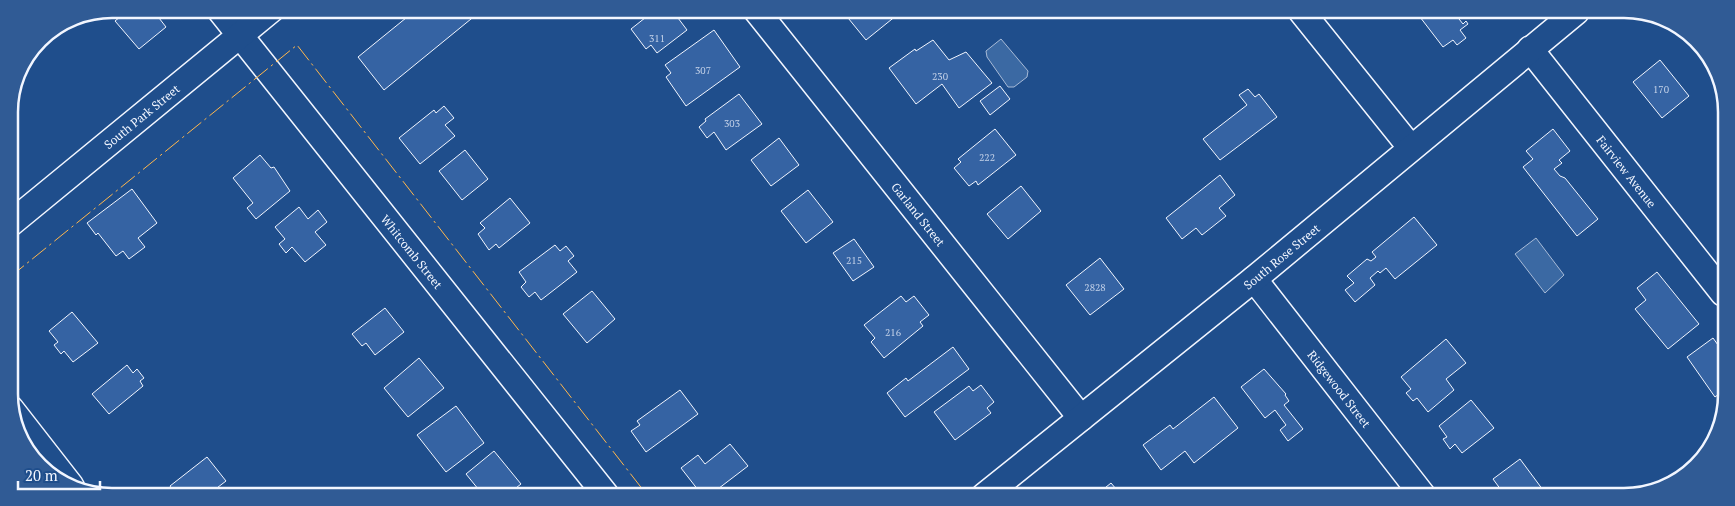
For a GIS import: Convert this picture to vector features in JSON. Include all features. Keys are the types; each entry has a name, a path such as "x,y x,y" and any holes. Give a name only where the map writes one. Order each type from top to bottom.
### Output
{"street":[{"name":"Whitcomb Street","path":"226,18 600,488"},
{"name":"South Park Street","path":"18,217 261,18"},
{"name":"Garland Street","path":"762,18 1081,418"},
{"path":"1307,18 1411,148"},
{"name":"South Rose Street","path":"994,488 1254,279 1569,18"},
{"name":"Fairview Avenue","path":"1530,49 1718,287"},
{"name":"Ridgewood Street","path":"1254,279 1417,488"},
{"path":"23,424 61,474"}],"water":[{"path":"1001,39 1028,71 1027,77 1014,87 1008,87 987,57 986,51"},
{"path":"1536,238 1564,275 1545,293 1515,254"}],"building":[{"path":"119,18 159,18 166,27 139,49 115,21"},
{"path":"406,18 472,18 384,90 358,57"},
{"path":"645,18 678,18 687,30 657,53 651,45 646,49 631,29"},
{"path":"848,18 893,18 866,40"},
{"path":"1421,18 1458,18 1463,24 1466,21 1468,24 1460,30 1466,38 1457,45 1453,40 1443,47"},
{"path":"714,30 740,67 686,106 666,77 671,73 665,65"},
{"path":"933,40 949,60 966,52 992,83 959,108 942,84 916,104 889,68 915,49 916,51"},
{"path":"1660,60 1689,96 1662,118 1633,82"},
{"path":"1000,86 1010,99 990,115 980,101"},
{"path":"1248,89 1255,97 1259,94 1277,117 1220,160 1203,139 1247,105 1239,95"},
{"path":"739,94 762,124 726,150 714,132 707,138 699,127 706,121 705,119"},
{"path":"444,106 454,118 445,125 455,136 420,164 399,138 434,110 436,113"},
{"path":"995,129 1016,155 978,185 976,181 969,186 954,168 961,162 958,159"},
{"path":"1553,129 1570,151 1559,160 1562,163 1554,169 1560,176 1565,178 1598,219 1577,236 1523,167 1533,159 1526,151"},
{"path":"779,138 799,165 771,186 751,160"},
{"path":"465,150 488,179 462,200 439,171"},
{"path":"260,155 271,168 274,167 290,191 256,219 247,208 253,203 233,178"},
{"path":"1220,175 1235,195 1219,208 1226,216 1202,235 1196,228 1182,239 1166,218"},
{"path":"1021,186 1041,211 1008,239 987,214"},
{"path":"132,189 157,223 138,238 145,247 129,259 123,251 116,256 98,233 96,235 87,223"},
{"path":"808,190 833,222 806,243 781,211"},
{"path":"510,198 530,223 499,248 496,244 489,250 478,234 485,228 480,223"},
{"path":"299,207 308,219 318,210 327,222 315,232 326,245 305,262 292,247 286,253 279,244 285,239 275,227"},
{"path":"1414,217 1437,245 1395,279 1386,268 1380,273 1378,271 1370,278 1375,285 1355,302 1345,290 1354,283 1347,276 1367,259 1371,261 1376,257 1372,252"},
{"path":"854,239 874,267 853,281 833,253"},
{"path":"555,245 560,251 566,246 574,256 568,261 577,272 541,300 535,292 529,297 521,287 526,282 519,272"},
{"path":"1100,258 1124,289 1090,315 1066,285"},
{"path":"1657,272 1699,324 1668,349 1635,309 1646,300 1637,288"},
{"path":"592,291 615,319 587,343 563,314"},
{"path":"901,296 906,302 914,296 929,315 920,322 923,326 884,358 871,342 875,338 864,325"},
{"path":"385,308 404,332 375,355 366,343 362,346 352,334"},
{"path":"72,312 98,343 73,362 64,351 61,354 54,345 58,342 49,331"},
{"path":"1713,338 1718,345 1718,395 1715,397 1687,357"},
{"path":"1446,339 1466,363 1446,379 1454,390 1428,412 1417,398 1413,401 1406,393 1411,389 1401,377"},
{"path":"953,347 969,369 905,417 887,393 906,378 908,381"},
{"path":"419,358 444,388 408,417 384,388"},
{"path":"127,365 133,373 137,369 144,378 140,381 143,386 109,414 92,394"},
{"path":"1264,369 1286,394 1289,401 1284,405 1303,429 1288,441 1280,430 1286,425 1275,410 1265,418 1241,387"},
{"path":"981,385 994,402 987,408 991,413 955,440 934,412 969,386 973,391"},
{"path":"680,390 698,414 646,452 631,431 640,425 637,421"},
{"path":"1214,397 1238,428 1194,463 1185,451 1161,470 1143,445 1170,425 1173,429"},
{"path":"1471,400 1494,428 1462,453 1455,444 1450,449 1443,439 1447,437 1439,426"},
{"path":"456,406 484,443 446,472 417,435"},
{"path":"730,444 748,466 719,488 697,488 681,468 698,455 705,464"},
{"path":"494,451 521,484 516,488 477,488 466,474"},
{"path":"207,457 226,481 217,488 171,488 170,486"},
{"path":"1520,459 1542,488 1500,488 1493,479"},
{"path":"1111,483 1115,488 1105,488"}],"power":[{"path":"18,271 297,45 642,488"}]}
